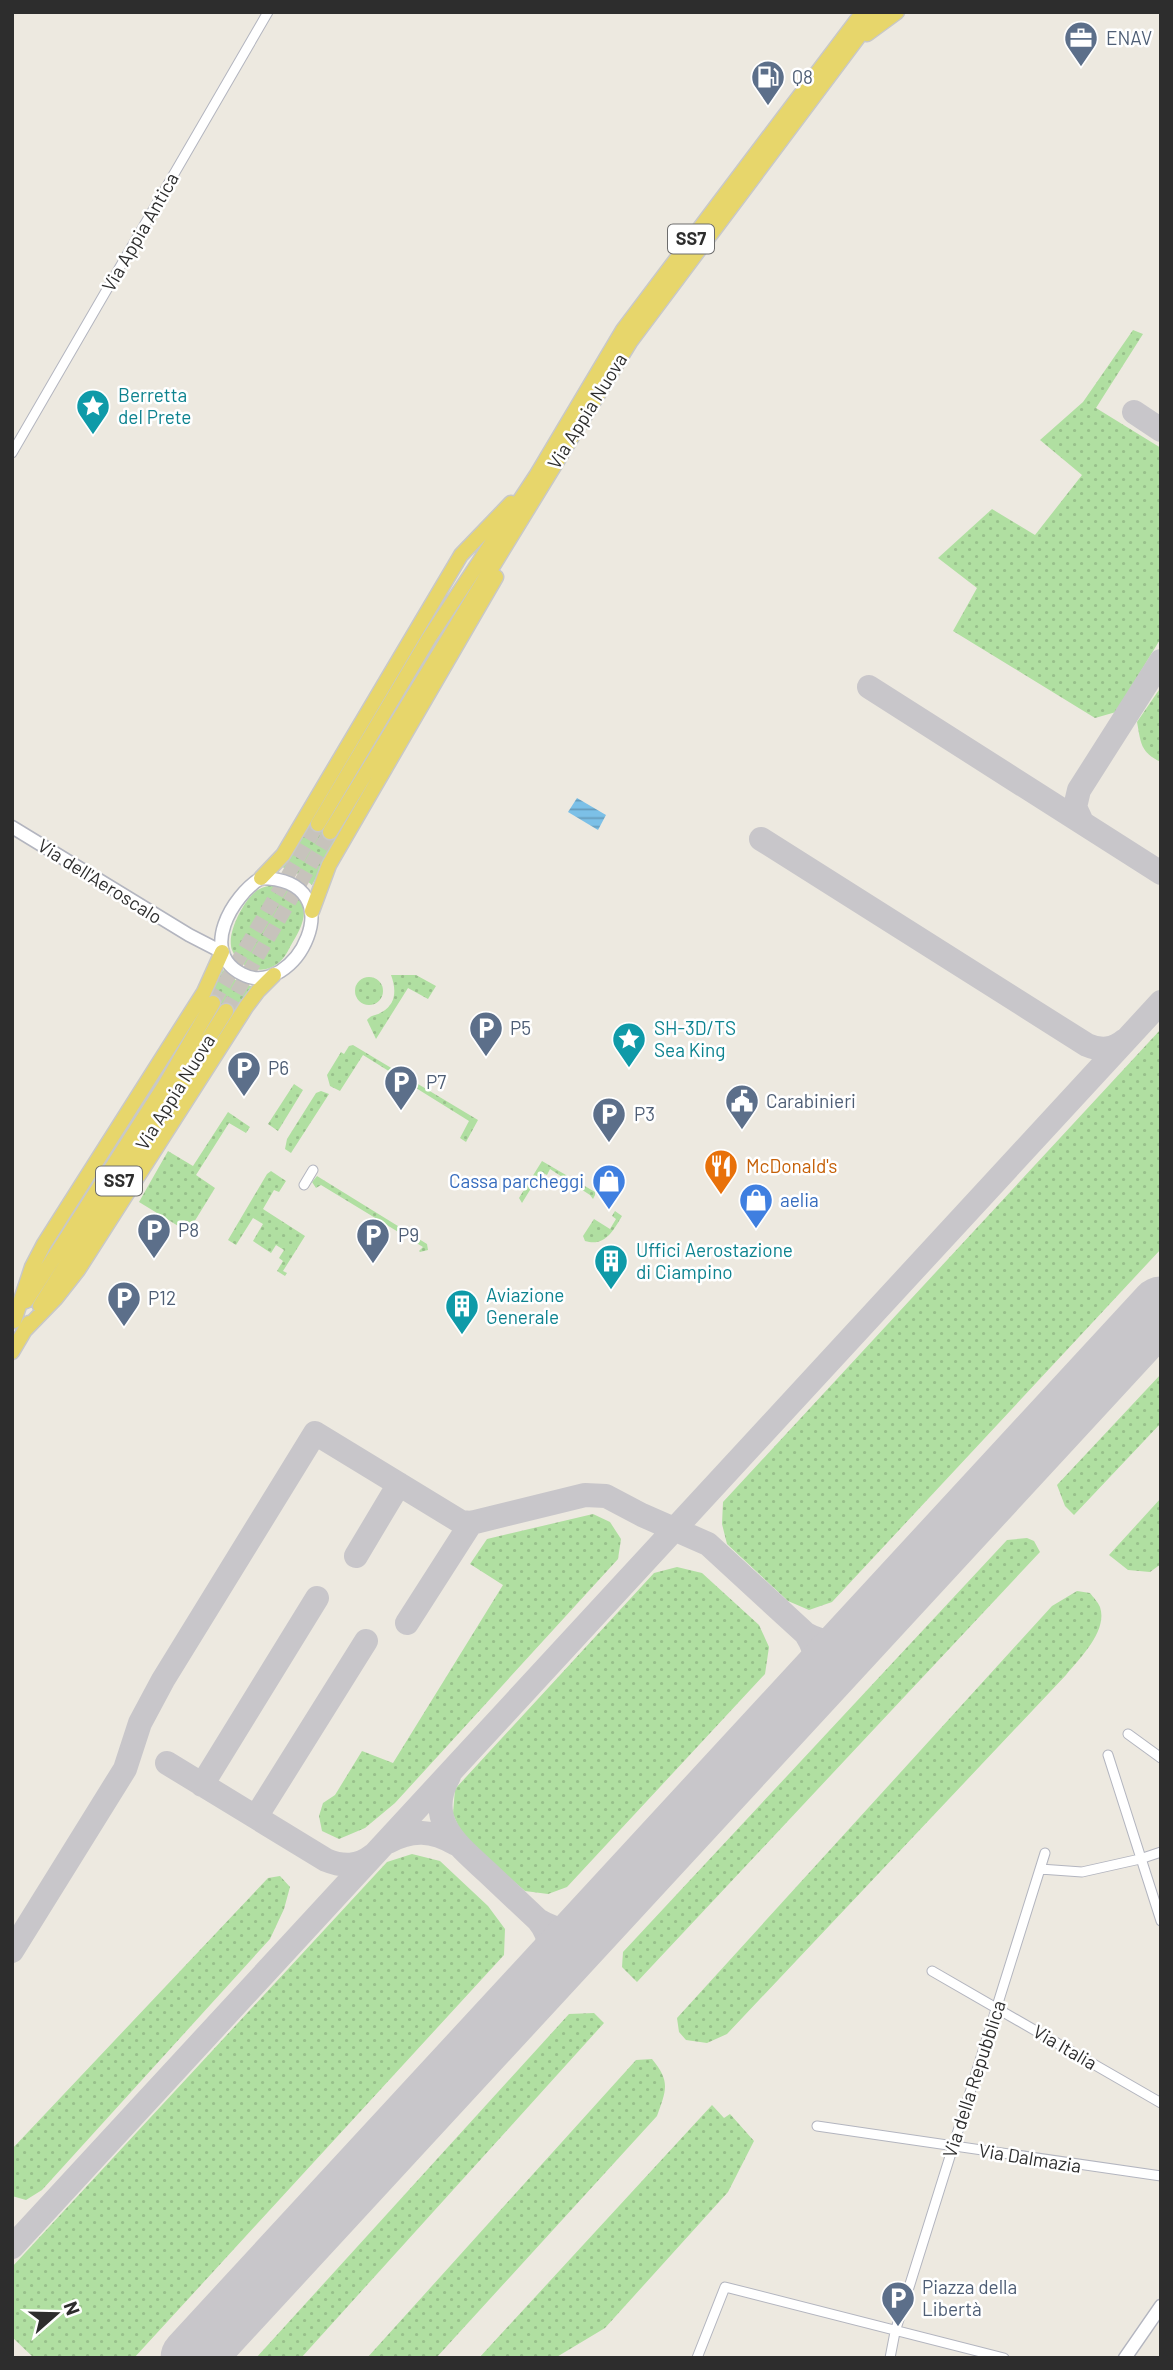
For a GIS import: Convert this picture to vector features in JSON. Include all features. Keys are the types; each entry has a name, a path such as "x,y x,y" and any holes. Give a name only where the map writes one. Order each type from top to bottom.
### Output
{"main road":[{"name":"Via Appia Nuova","path":"537,483 623,330 863,12"},
{"name":"Via Appia Nuova","path":"324,828 537,483 630,342 877,12"},
{"path":"839,62 873,29 897,12"},
{"path":"261,878 283,855 461,555 537,483"},
{"path":"312,911 329,865 508,556 537,483"},
{"path":"17,1325 32,1267 44,1244 204,992 222,953"},
{"path":"17,1325 64,1289 78,1270 246,1007 274,975"},
{"name":"Via Appia Nuova","path":"12,1352 17,1325 219,1007"}],"street":[{"name":"Via Appia Antica","path":"12,453 268,12"},
{"name":"Via dell'Aeroscalo","path":"12,827 222,953"},
{"path":"261,878 280,879 294,885 307,899 312,911 308,936 291,962 274,975 259,978 244,975 232,967 222,953 222,934 226,922 245,889 261,878"},
{"path":"189,935 208,935 226,922"},
{"path":"304,1185 313,1171"},
{"path":"1128,1734 1161,1758"},
{"path":"1108,1755 1161,1921"},
{"path":"1040,1869 1082,1872 1161,1852"},
{"name":"Via della Repubblica","path":"895,2332 1045,1853"},
{"name":"Via Italia","path":"932,1971 1161,2103"},
{"name":"Via Dalmazia","path":"817,2126 1161,2176"},
{"path":"697,2358 725,2287 1004,2358"},
{"path":"1125,2358 1161,2306"},
{"path":"890,2356 895,2332"}],"green space":[{"path":"1133,330 1143,334 1096,408 1161,448 1161,638 1116,712 1095,718 953,631 977,588 938,558 992,509 1035,535 1082,475 1040,440 1083,402"},
{"path":"1161,687 1161,762 1145,750 1137,722"},
{"path":"312,821 338,838 312,885 298,874 282,867"},
{"path":"275,885 293,892 300,900 303,920 285,956 271,968 258,970 245,966 235,956 231,936 233,927 250,897 260,889"},
{"path":"223,970 237,981 253,987 235,1012 209,997"},
{"path":"391,975 416,975 436,986 428,999 408,988 376,1039 367,1020 387,1009 393,1000 394,985"},
{"path":"369,977 379,981 383,991 379,1001 369,1005 359,1001 355,991 359,981"},
{"path":"1161,1029 1161,1249 832,1602 809,1610 788,1601 727,1544 722,1524 723,1502"},
{"path":"353,1045 478,1120 466,1142 460,1138 469,1121 363,1055 340,1091 330,1086 327,1075 341,1052 344,1054 349,1046"},
{"path":"294,1084 303,1090 278,1131 268,1124"},
{"path":"321,1091 329,1094 291,1153 285,1149 287,1139 316,1093"},
{"path":"228,1112 250,1127 246,1133 229,1123 196,1175 215,1188 188,1232 139,1202 168,1151 193,1166"},
{"path":"542,1161 595,1192 593,1199 550,1169 547,1175 541,1172 522,1203 519,1198"},
{"path":"271,1171 286,1181 279,1192 274,1190 263,1209 305,1236 283,1271 287,1273 285,1276 277,1271 283,1261 279,1258 284,1250 276,1245 271,1253 253,1241 263,1224 253,1218 236,1245 228,1240"},
{"path":"317,1176 427,1244 428,1250 420,1252 423,1247 321,1185 316,1188 312,1182"},
{"path":"615,1211 622,1216 608,1236 598,1242 585,1241 583,1236 594,1219 610,1229 616,1219 612,1216"},
{"path":"1161,1374 1161,1423 1074,1515 1065,1506 1057,1485"},
{"path":"1161,1498 1161,1564 1150,1572 1128,1570 1109,1555"},
{"path":"593,1514 610,1522 621,1539 618,1559 395,1803 365,1828 339,1839 322,1831 319,1816 323,1803 335,1795 362,1751 393,1763 503,1585 470,1564 487,1539"},
{"path":"1027,1538 1034,1541 1040,1552 637,1982 622,1967 623,1952 1007,1540"},
{"path":"677,1567 702,1573 759,1625 769,1647 765,1674 567,1887 548,1894 525,1891 464,1839 453,1814 455,1789 654,1573"},
{"path":"1077,1591 1090,1593 1099,1605 1100,1625 1091,1644 1066,1675 727,2034 707,2043 686,2040 679,2032 677,2018 1052,1606"},
{"path":"412,1854 440,1861 488,1906 505,1929 504,1955 134,2358 34,2358 12,2337 12,2267 387,1862"},
{"path":"280,1876 290,1887 284,1909 270,1939 42,2190 26,2200 12,2196 12,2149 268,1878"},
{"path":"594,2013 604,2023 301,2358 256,2358 569,2014"},
{"path":"652,2059 662,2074 665,2086 657,2116 436,2358 367,2358 636,2060"},
{"path":"712,2105 724,2118 730,2114 754,2141 728,2192 605,2328 555,2358 479,2358"}],"water":[{"path":"577,798 606,815 598,830 568,812"}],"taxiway":[{"path":"1134,412 1161,430"},
{"path":"1082,822 1075,807 1079,790 1161,661"},
{"path":"869,687 1161,873"},
{"path":"761,839 1087,1045 1107,1049 1125,1040"},
{"path":"12,2247 1161,1002"},
{"path":"12,1951 125,1769 140,1723 163,1680 315,1433 461,1522 471,1523 585,1495 606,1496 708,1544 806,1634 814,1638 838,1641 867,1626"},
{"path":"356,1556 399,1484"},
{"path":"407,1623 471,1523"},
{"path":"202,1785 317,1598"},
{"path":"799,1698 810,1682 816,1660 806,1634"},
{"path":"256,1817 366,1641"},
{"path":"167,1763 326,1860 350,1865 373,1855"},
{"path":"449,1776 442,1792 442,1819 456,1841 476,1862 546,1925 562,1929 576,1928 598,1917"},
{"path":"388,1842 405,1835 422,1833 439,1836 456,1844"},
{"path":"538,1920 549,1942 547,1966 539,1981"}],"runway":[{"path":"192,2358 1161,1308"}],"tunnel":[{"path":"213,1003 318,824"},
{"path":"226,1011 330,832"}],"place":[{"name":"ENAV","path":"1081,68"},
{"name":"Q8","path":"768,107"},
{"name":"Berretta del Prete","path":"93,436"},
{"name":"P5","path":"486,1058"},
{"name":"SH-3D/TS Sea King","path":"629,1069"},
{"name":"P6","path":"244,1098"},
{"name":"P7","path":"401,1112"},
{"name":"Carabinieri","path":"742,1131"},
{"name":"P3","path":"609,1144"},
{"name":"McDonald's","path":"721,1196"},
{"name":"Cassa parcheggi","path":"609,1211"},
{"name":"aelia","path":"756,1230"},
{"name":"P8","path":"154,1260"},
{"name":"P9","path":"373,1265"},
{"name":"Uffici Aerostazione di Ciampino","path":"611,1291"},
{"name":"P12","path":"124,1328"},
{"name":"Aviazione Generale","path":"462,1336"},
{"name":"Piazza della Libertà","path":"898,2328"}]}
